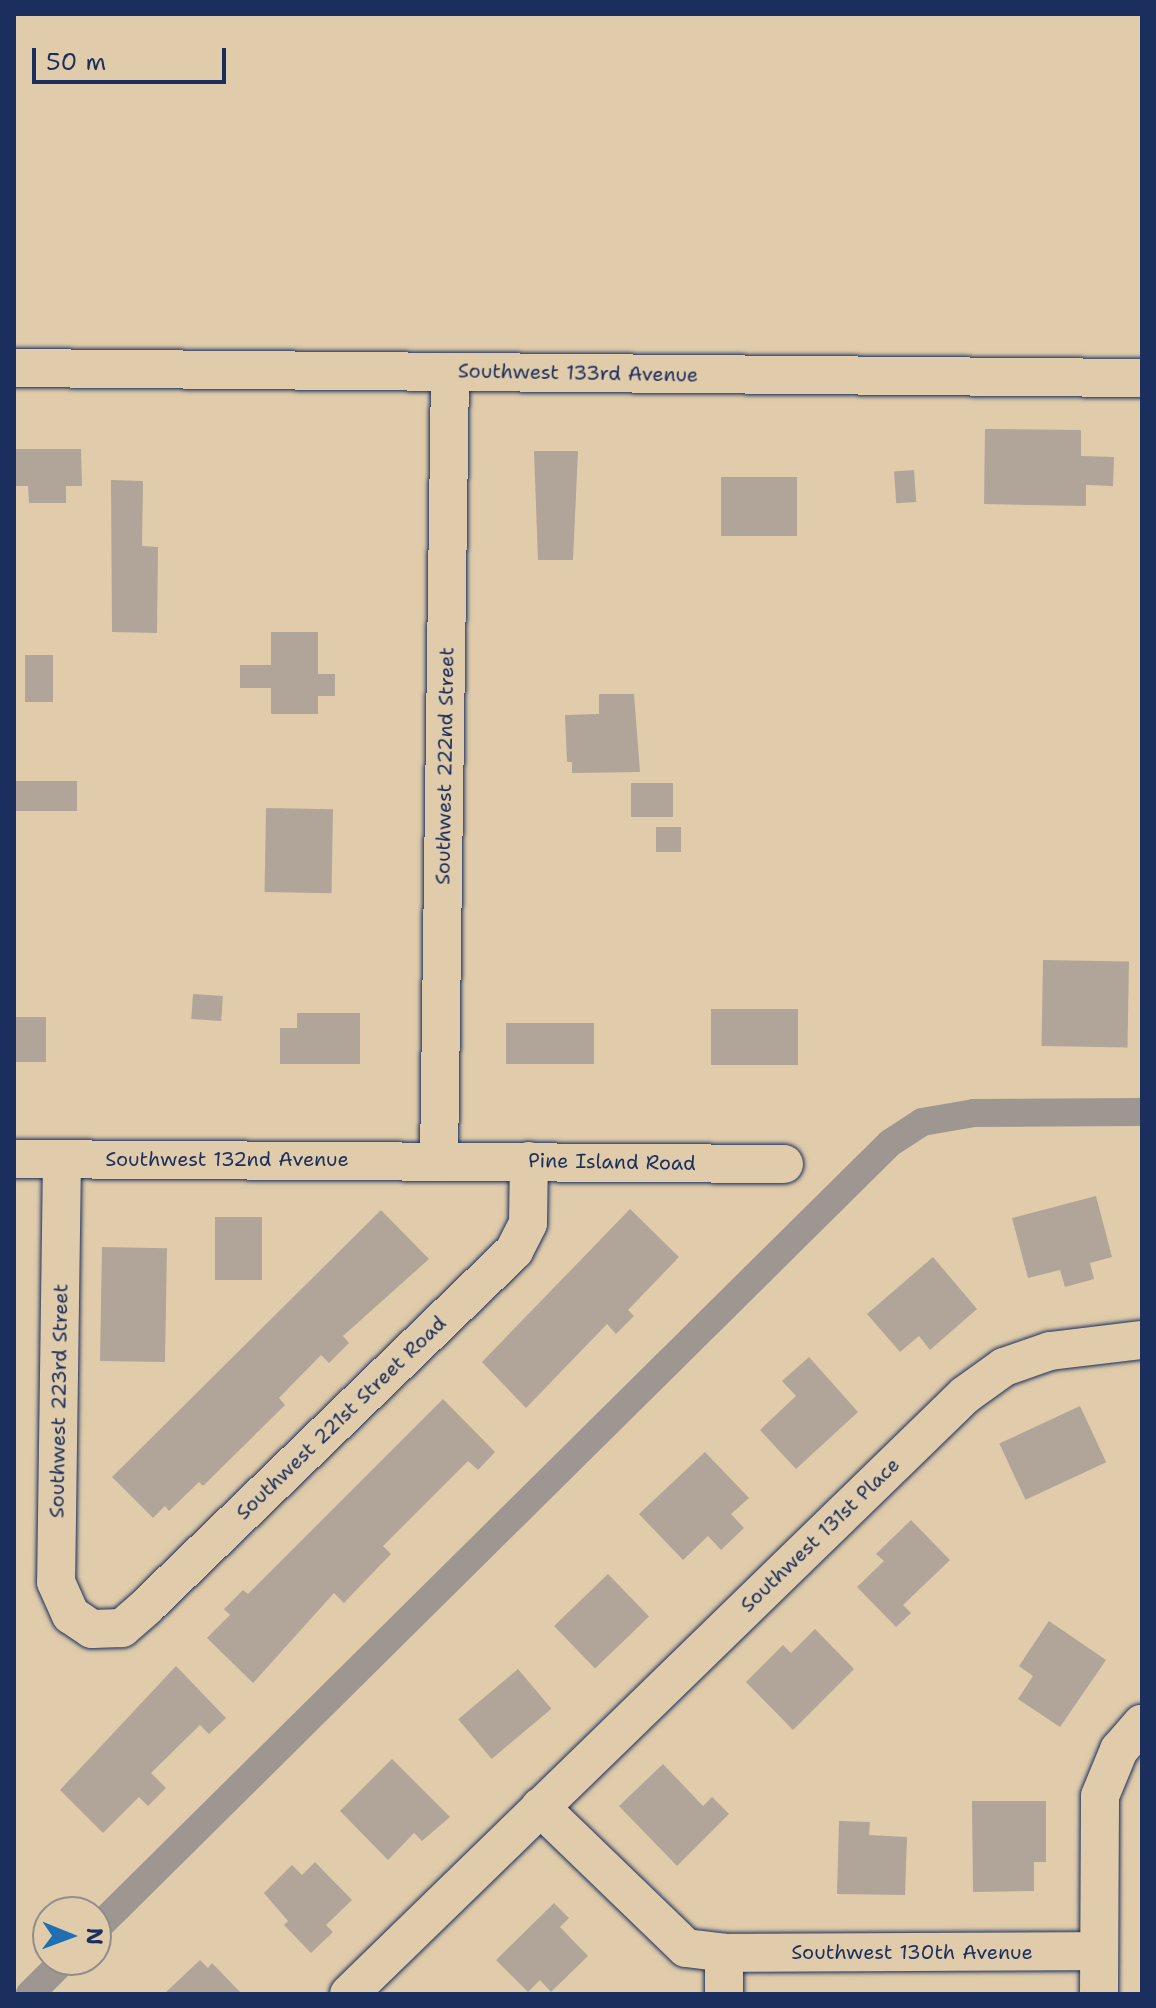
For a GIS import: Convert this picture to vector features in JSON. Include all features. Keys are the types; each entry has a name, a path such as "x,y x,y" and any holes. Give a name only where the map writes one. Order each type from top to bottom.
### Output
{"street":[{"name":"Southwest 133rd Avenue","path":"14,368 1142,378"},
{"name":"Southwest 222nd Street","path":"439,1160 450,372"},
{"name":"Southwest 132nd Avenue","path":"14,1159 439,1160"},
{"name":"Southwest 223rd Street","path":"62,1159 56,1582 71,1615 92,1629"},
{"name":"Pine Island Road","path":"439,1160 784,1164"},
{"name":"Southwest 221st Street Road","path":"92,1629 122,1628 146,1607 514,1251 528,1223 529,1161"},
{"name":"Southwest 131st Place","path":"349,1994 965,1395 1004,1367 1050,1351 1142,1340"},
{"path":"1099,1994 1100,1796 1119,1750 1142,1724"},
{"name":"Southwest 130th Avenue","path":"540,1807 686,1948 724,1953 1099,1951"},
{"path":"724,1953 724,1994"}],"building":[{"path":"985,429 1081,430 1081,456 1114,457 1113,486 1086,485 1086,506 984,504"},
{"path":"14,449 81,449 82,486 66,486 66,503 29,503 28,486 14,486"},
{"path":"534,451 578,451 573,560 538,560"},
{"path":"914,470 916,502 896,503 894,471"},
{"path":"721,477 797,477 797,536 721,536"},
{"path":"111,480 143,481 142,546 158,547 157,633 112,632"},
{"path":"271,632 318,632 318,674 335,674 335,696 318,696 318,714 271,714 271,688 240,688 240,665 271,665"},
{"path":"25,655 53,655 53,702 25,702"},
{"path":"599,694 634,694 640,772 572,773 572,762 567,762 565,715 599,714"},
{"path":"14,781 77,781 77,811 14,811"},
{"path":"631,783 673,783 673,817 631,817"},
{"path":"266,808 333,809 332,893 265,892"},
{"path":"656,827 681,827 681,852 656,852"},
{"path":"1043,960 1129,962 1127,1047 1041,1046"},
{"path":"193,994 223,996 221,1021 191,1019"},
{"path":"711,1009 798,1009 798,1065 711,1065"},
{"path":"297,1013 360,1013 360,1064 280,1064 280,1028 297,1028"},
{"path":"14,1017 46,1017 46,1062 14,1062"},
{"path":"506,1023 594,1023 594,1064 506,1064"},
{"path":"1096,1196 1112,1257 1090,1263 1094,1279 1065,1287 1060,1270 1028,1278 1012,1218"},
{"path":"630,1209 679,1257 628,1310 634,1316 616,1334 607,1324 526,1408 482,1362"},
{"path":"381,1210 429,1259 343,1336 349,1343 329,1363 321,1355 279,1398 285,1405 203,1486 199,1482 169,1511 165,1506 153,1518 112,1477"},
{"path":"215,1217 262,1217 262,1280 215,1280"},
{"path":"102,1247 167,1248 165,1362 100,1361"},
{"path":"933,1257 977,1309 930,1350 919,1336 900,1352 867,1314"},
{"path":"809,1357 858,1412 796,1469 760,1430 796,1396 782,1381"},
{"path":"443,1399 495,1452 478,1470 468,1461 383,1546 391,1554 344,1603 334,1593 253,1683 207,1638 230,1615 224,1609 243,1590 248,1594"},
{"path":"1080,1406 1106,1462 1026,1500 999,1444"},
{"path":"705,1452 749,1498 731,1514 744,1528 721,1550 708,1536 683,1560 639,1514"},
{"path":"911,1520 950,1560 903,1605 911,1613 896,1627 857,1587 884,1561 876,1554"},
{"path":"608,1574 649,1616 595,1669 554,1626"},
{"path":"1049,1621 1106,1660 1060,1727 1018,1699 1033,1676 1019,1666"},
{"path":"815,1629 854,1669 793,1730 746,1682 783,1645 791,1653"},
{"path":"176,1666 226,1718 209,1734 200,1725 151,1773 166,1788 148,1806 139,1797 103,1833 60,1790"},
{"path":"518,1669 551,1709 492,1759 458,1719"},
{"path":"392,1759 450,1817 422,1841 414,1833 388,1860 340,1811"},
{"path":"663,1764 703,1806 712,1797 729,1814 677,1866 619,1806"},
{"path":"972,1801 1046,1801 1046,1862 1034,1862 1034,1891 973,1892"},
{"path":"839,1821 870,1822 869,1835 907,1837 905,1895 837,1894"},
{"path":"315,1862 352,1900 326,1925 333,1932 311,1953 284,1925 288,1921 264,1893 292,1865 302,1875"},
{"path":"554,1903 569,1918 560,1927 588,1956 551,1992 540,1980 528,1992 496,1960"},
{"path":"200,1960 208,1968 212,1963 242,1994 164,1994"}],"waterway":[{"path":"112,1913 890,1143 922,1122 974,1113 1142,1112"},
{"path":"30,1994 48,1976"}]}
